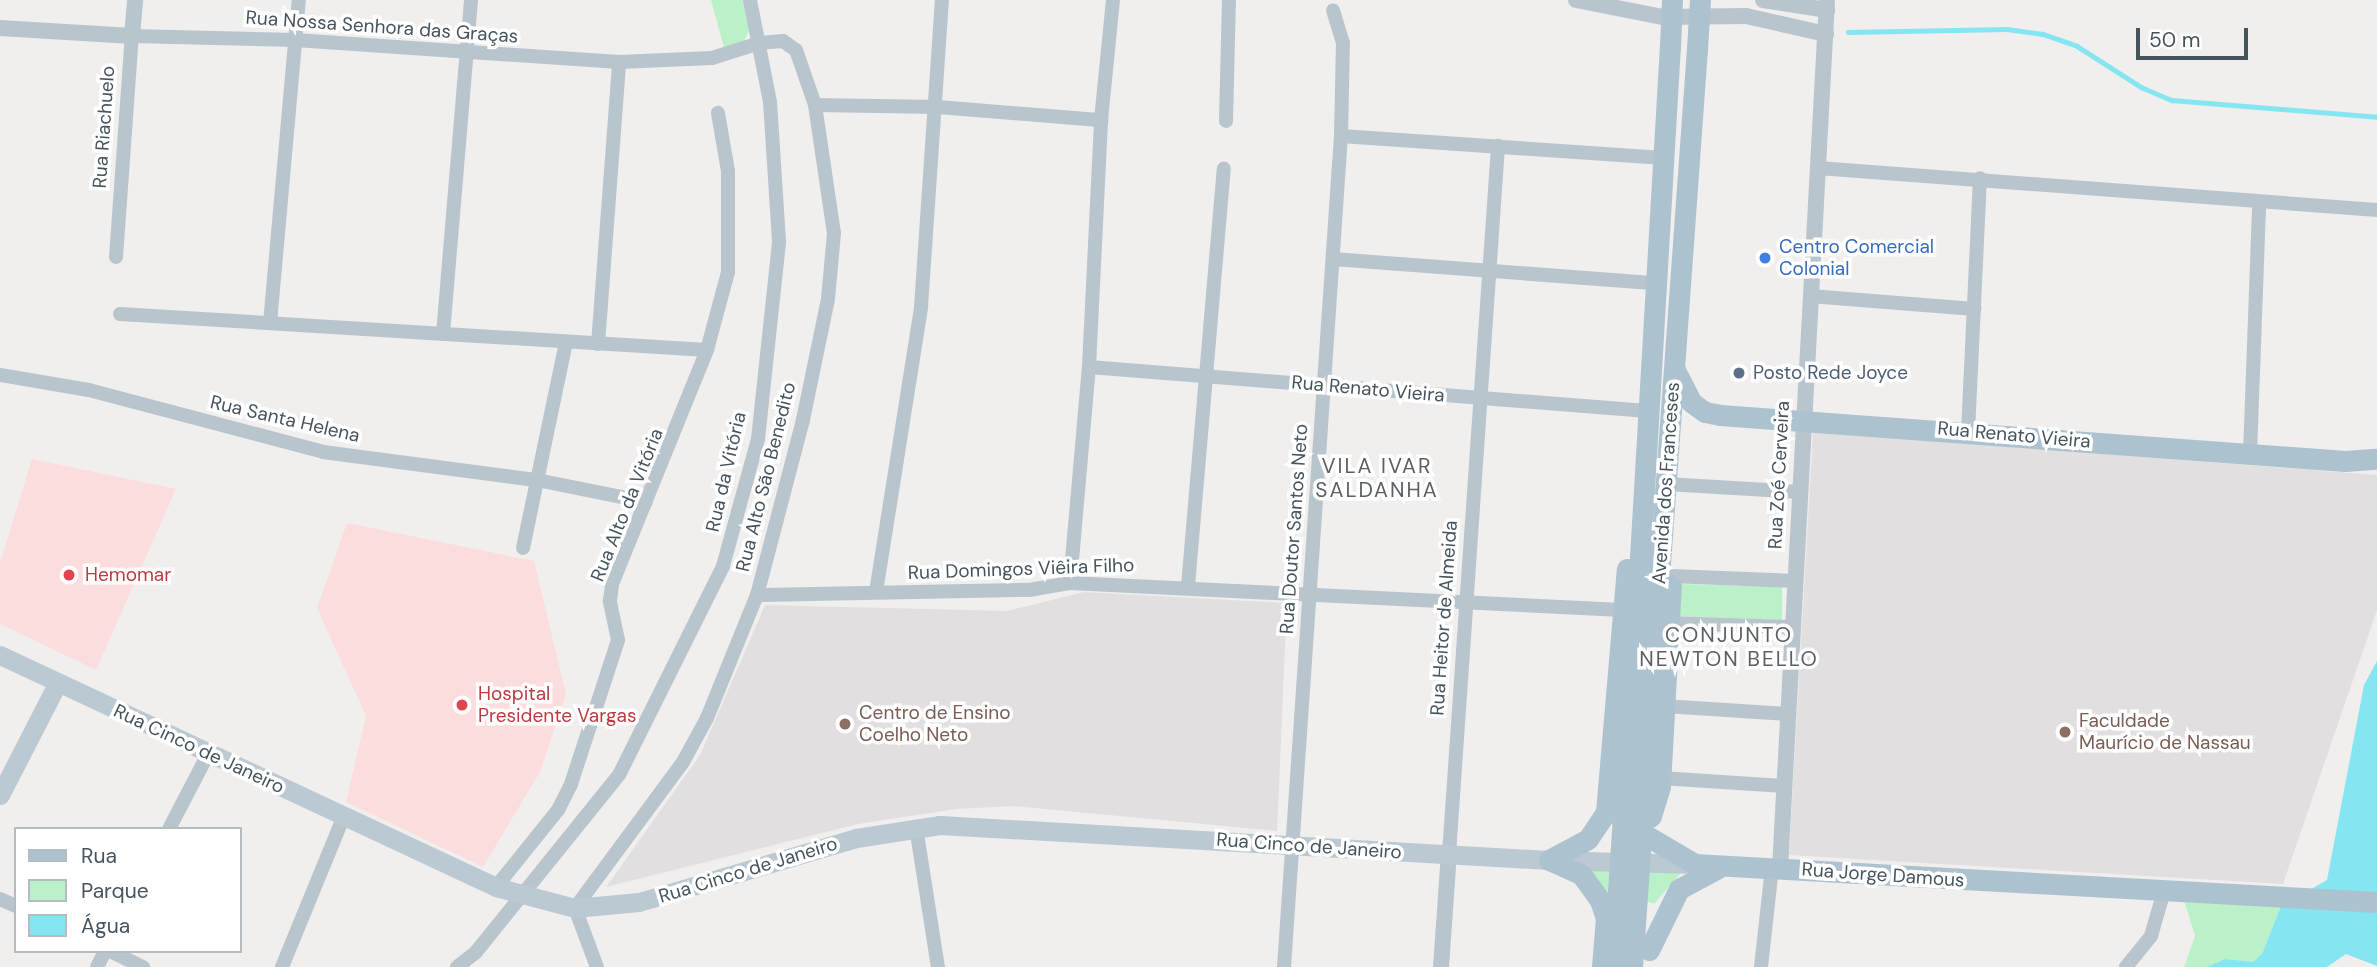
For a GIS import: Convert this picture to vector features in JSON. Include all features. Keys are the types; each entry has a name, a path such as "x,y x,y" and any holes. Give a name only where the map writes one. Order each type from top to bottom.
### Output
{"main road":[{"name":"Avenida dos Franceses","path":"1632,967 1639,608 1647,411 1672,0"},
{"name":"Avenida dos Franceses","path":"1613,967 1639,608 1666,484 1700,0"},
{"name":"Rua Renato Vieira","path":"1675,370 1687,397 1705,412 2250,454 2377,459"},
{"path":"1625,823 1635,827 1647,821 1656,804 1660,778 1671,576 1666,484"},
{"path":"1549,860 1597,830 1606,812 1639,608"},
{"name":"Rua Cinco de Janeiro","path":"0,655 57,684 496,887 575,908 639,902 780,859 916,827 1549,860"},
{"path":"0,795 57,684"},
{"path":"1610,789 1614,807 1625,823 1695,864"},
{"path":"1549,860 1587,880 1600,900 1606,923 1602,967"},
{"name":"Rua Jorge Damous","path":"1549,860 1727,865 2377,902"},
{"path":"1649,958 1679,889 1698,875 1727,865"},
{"path":"1606,923 1618,906 1642,907 1650,922 1649,958"}],"street":[{"name":"Rua Riachuelo","path":"116,257 135,0"},
{"path":"270,323 299,0"},
{"path":"443,334 471,0"},
{"name":"Rua da Vitória","path":"457,967 476,952 619,775 706,604 743,500 758,439 779,241 770,102 750,0"},
{"path":"876,592 921,307 938,107 942,0"},
{"path":"1070,583 1089,367 1101,120 1113,0"},
{"path":"1226,121 1229,0"},
{"path":"1576,0 1663,17 1746,16 1826,34"},
{"path":"1763,0 1827,5"},
{"name":"Rua Zoé Cerveira","path":"1776,868 1784,786 1827,5"},
{"name":"Rua Doutor Santos Neto","path":"1284,967 1341,136 1343,43 1333,10"},
{"name":"Rua Nossa Senhora das Graças","path":"0,28 132,36 295,40 467,54 620,62 712,58 760,43"},
{"name":"Rua Alto São Benedito","path":"575,908 682,762 725,678 757,595 803,420 834,259 831,199 815,105 796,50 783,41 760,43"},
{"path":"598,344 620,62"},
{"path":"815,105 938,107 1101,120"},
{"name":"Rua Alto da Vitória","path":"496,887 558,810 571,784 618,640 610,601 612,584 707,351 728,272 728,171 718,113"},
{"path":"1341,136 1662,158"},
{"name":"Rua Heitor de Almeida","path":"1441,967 1498,146"},
{"path":"1188,586 1209,377 1224,169"},
{"path":"1818,169 1979,178 2259,204 2377,210"},
{"path":"1968,432 1979,178"},
{"path":"2250,454 2259,204"},
{"path":"1333,259 1655,283"},
{"path":"1810,296 1974,309"},
{"path":"120,314 707,351"},
{"path":"523,548 566,342"},
{"name":"Rua Renato Vieira","path":"1089,367 1647,411"},
{"name":"Rua Santa Helena","path":"0,375 89,390 323,452 537,480 646,502"},
{"path":"1666,484 1799,492"},
{"path":"1671,576 1794,581"},
{"name":"Rua Domingos Viêira Filho","path":"757,595 1029,590 1070,583 1188,586 1639,608"},
{"path":"1670,623 1792,627"},
{"path":"1664,706 1788,713"},
{"path":"170,827 208,754"},
{"path":"1660,778 1784,786"},
{"path":"282,967 344,816"},
{"path":"916,827 938,967"},
{"path":"1761,967 1776,868"},
{"path":"2126,967 2151,936 2164,891"},
{"path":"575,908 597,967"},
{"path":"112,953 143,967"}],"shaded area":[{"name":"Faculdade Maurício de Nassau","path":"1813,432 2377,475 2377,610 2283,884 1789,855"},
{"name":"Hemomar","path":"32,459 176,489 96,670 0,624 0,563"},
{"name":"Hospital Presidente Vargas","path":"347,523 534,561 566,694 540,772 483,867 346,802 366,716 317,608"},
{"path":"1084,592 1287,603 1277,831 1013,806 957,809 858,824 606,887 700,755 765,605 1007,611"}],"green space":[{"path":"711,0 744,0 749,31 743,43 725,51"},
{"path":"1679,584 1782,587 1782,620 1678,616"},
{"path":"1587,869 1680,874 1654,904 1639,898 1612,904"},
{"path":"2183,897 2281,906 2262,954 2253,963 2225,959 2207,967 2184,967 2195,936"}],"water":[{"path":"2377,661 2377,966 2346,954 2327,967 2207,967 2225,959 2253,962 2262,954 2281,906 2327,880 2364,685"}],"waterway":[{"path":"1848,32 2007,29 2043,34 2077,46 2141,87 2172,100 2377,117"}],"place":[{"name":"Centro Comercial Colonial","path":"1765,258"},
{"name":"Posto Rede Joyce","path":"1739,373"},
{"name":"Hemomar","path":"69,575"},
{"name":"Hospital Presidente Vargas","path":"462,705"},
{"name":"Centro de Ensino Coelho Neto","path":"845,724"},
{"name":"Faculdade Maurício de Nassau","path":"2065,732"}],"district":[{"name":"VILA IVAR SALDANHA","path":"1377,478"},
{"name":"CONJUNTO NEWTON BELLO","path":"1729,647"}]}
